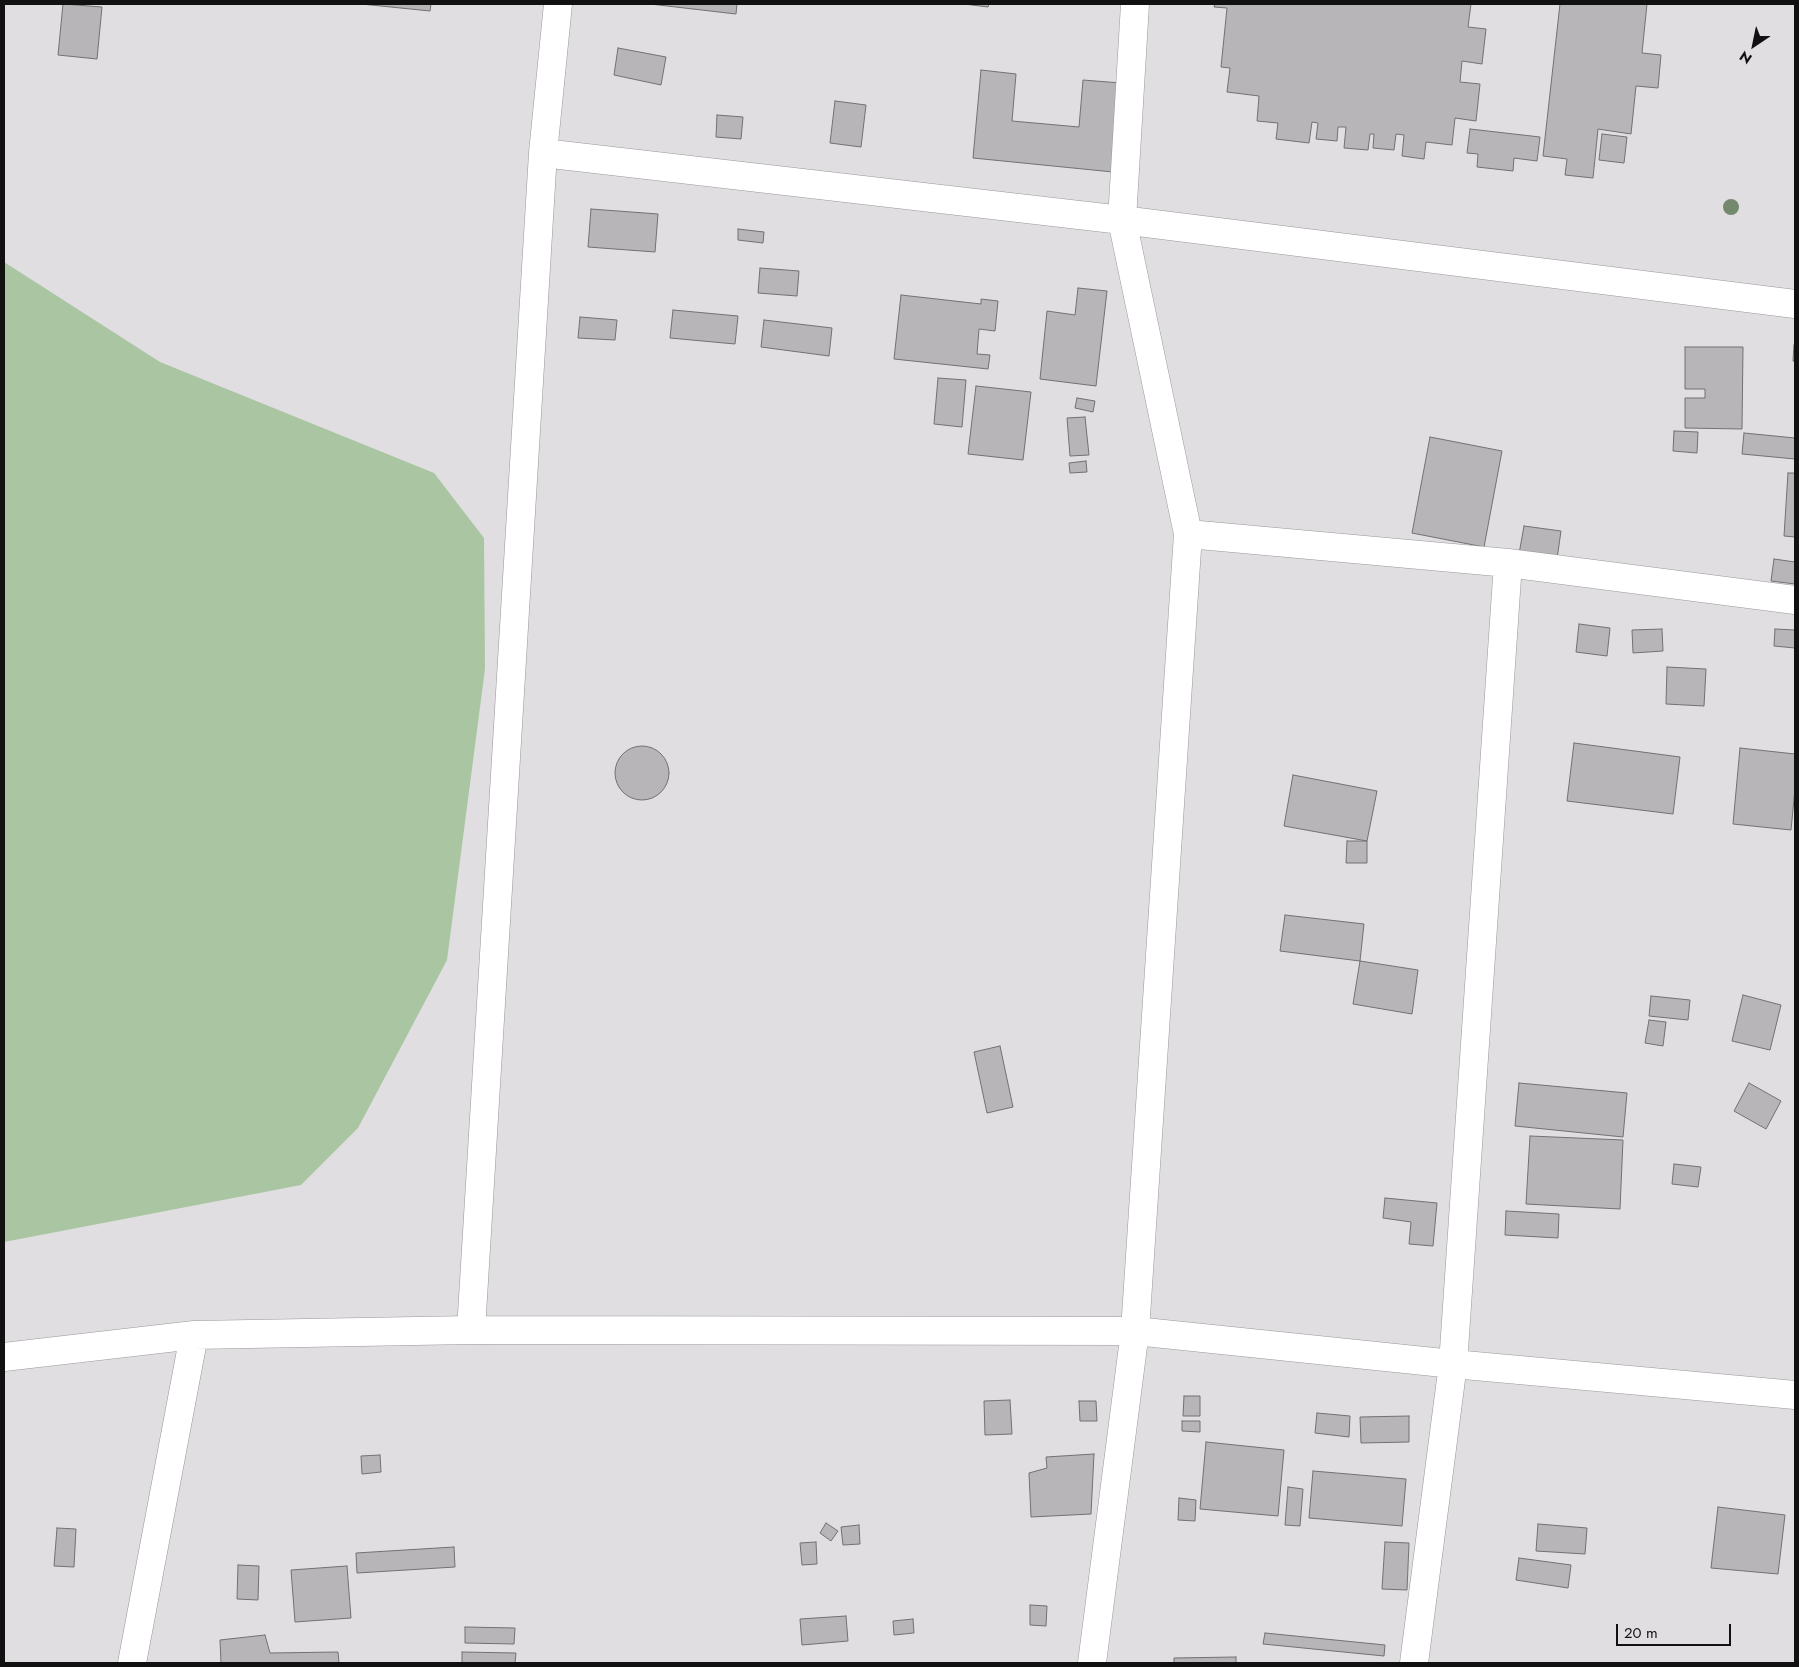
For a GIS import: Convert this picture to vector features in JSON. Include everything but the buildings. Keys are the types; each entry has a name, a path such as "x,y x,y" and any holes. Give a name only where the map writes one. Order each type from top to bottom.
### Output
{"street":[{"path":"471,1330 543,153 558,4"},
{"path":"1092,1663 1135,1331 1188,534 1122,220 1135,4"},
{"path":"543,153 1795,298"},
{"path":"1188,534 1508,563 1795,600"},
{"path":"1414,1663 1454,1364 1508,563"},
{"path":"4,1357 194,1335 471,1330 1135,1331 1454,1364 1795,1395"},
{"path":"132,1663 194,1335"}],"green space":[{"path":"4,262 160,362 434,473 484,538 485,669 447,960 358,1128 301,1185 4,1242"}]}
